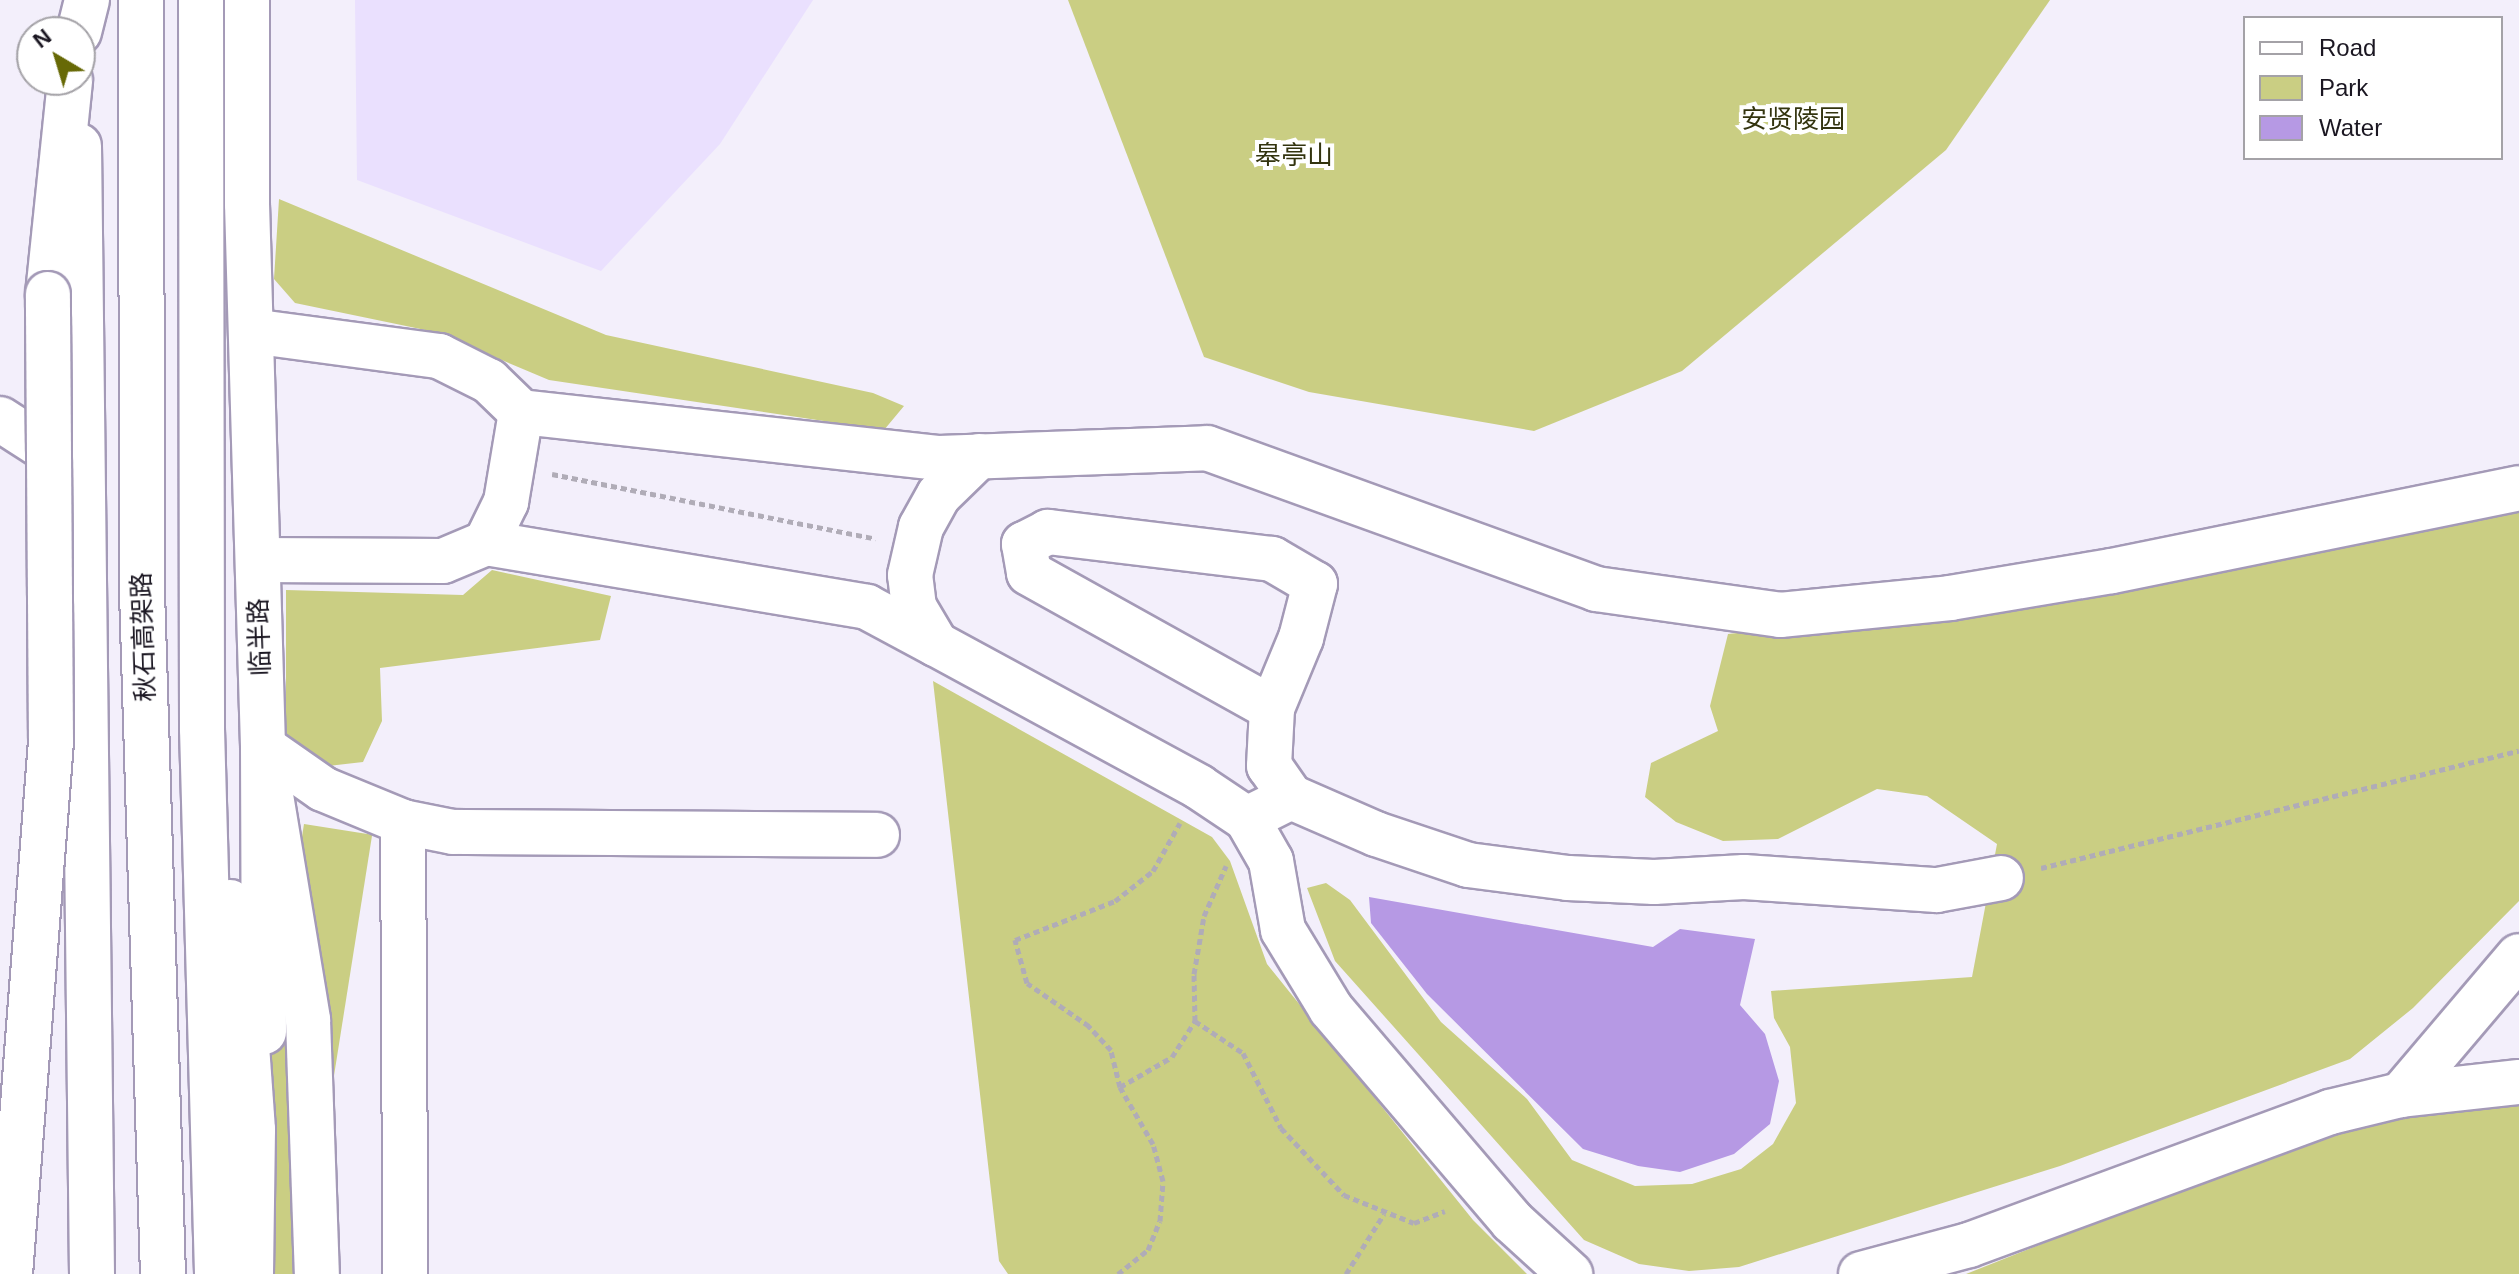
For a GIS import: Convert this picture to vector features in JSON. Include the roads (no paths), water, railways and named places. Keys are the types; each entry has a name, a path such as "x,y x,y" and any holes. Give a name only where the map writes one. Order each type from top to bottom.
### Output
{"main road":[{"name":"秋石高架路","path":"141,0 142,592 163,1274"},
{"path":"201,0 202,729 217,1274"},
{"name":"临半路","path":"247,0 251,331 263,747 264,1274"},
{"path":"10,1274 51,741 48,294 68,96"},
{"path":"79,96 80,470 92,1274"},
{"path":"251,331 439,356 489,381 521,412 939,458 1207,448 1596,589 1780,615 1950,598 2112,571 2519,488"},
{"path":"486,543 506,502 521,412"},
{"path":"0,419 80,470"},
{"path":"936,644 914,607 910,575 917,547 939,495 979,456"},
{"path":"1272,708 1029,573 1024,544 1048,532 1272,559 1315,584 1301,638 1272,708 1269,766 1291,797 1468,865 1568,878 1654,882 1744,877 1937,890 2001,878"},
{"path":"258,560 443,561 486,543 867,607 1199,787 1247,819 1271,861 1283,930 1331,1009 1489,1194 1570,1274"},
{"path":"202,729 242,976 253,1130 251,1274"},
{"path":"263,747 323,789 403,822 453,832 877,835"},
{"path":"263,747 308,1020 317,1274"},
{"path":"1247,819 1291,797"},
{"path":"403,822 405,1274"},
{"path":"2401,1095 2519,956"},
{"path":"1861,1274 1969,1245 2330,1112 2401,1095 2519,1082"}],"water":[{"path":"1369,897 1653,947 1680,929 1755,939 1740,1005 1765,1034 1779,1081 1770,1124 1734,1154 1680,1172 1638,1166 1583,1149 1427,994 1371,923"}],"park label":[{"name":"安贤陵园","path":"1793,120"},
{"name":"皋亭山","path":"1294,156"}]}
